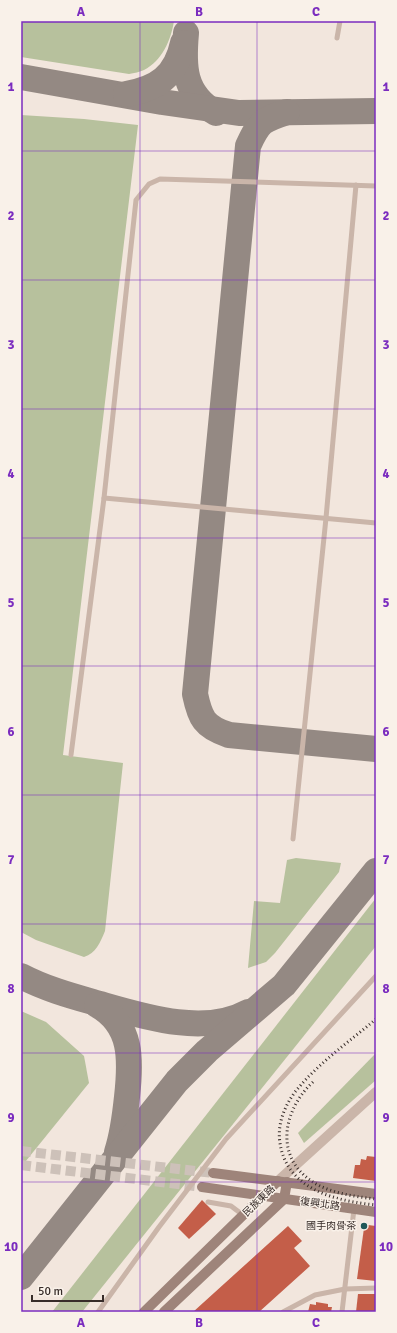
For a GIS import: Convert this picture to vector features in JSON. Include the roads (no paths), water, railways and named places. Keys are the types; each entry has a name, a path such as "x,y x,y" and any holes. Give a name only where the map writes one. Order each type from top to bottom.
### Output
{"street":[{"name":"民族東路","path":"144,1312 264,1195 283,1182 376,1092"},
{"name":"復興北路","path":"213,1173 376,1194"},
{"name":"民族東路","path":"164,1312 284,1199 283,1182"},
{"name":"復興北路","path":"202,1187 376,1212"}],"lane":[{"path":"337,38 340,21"},
{"path":"71,755 104,498 136,200 149,184 160,179 376,186"},
{"path":"293,839 326,518 356,186"},
{"path":"104,498 376,523"},
{"path":"98,1312 159,1227 226,1139 376,976"},
{"path":"208,1202 232,1206 244,1215"},
{"path":"342,1312 354,1209"},
{"path":"283,1312 315,1295 345,1289 376,1288"}],"tunnel":[{"path":"21,1151 213,1173"},
{"path":"21,1165 202,1187"}],"railway":[{"path":"376,1019 313,1072 295,1092 282,1116 279,1136 284,1159 292,1172 303,1182 330,1196 376,1205"},
{"path":"313,1082 302,1094 294,1108 289,1122 287,1137 289,1151 295,1164 305,1176 320,1186 347,1195 376,1199"}],"place":[{"name":"國手肉骨茶","path":"364,1226"}]}
